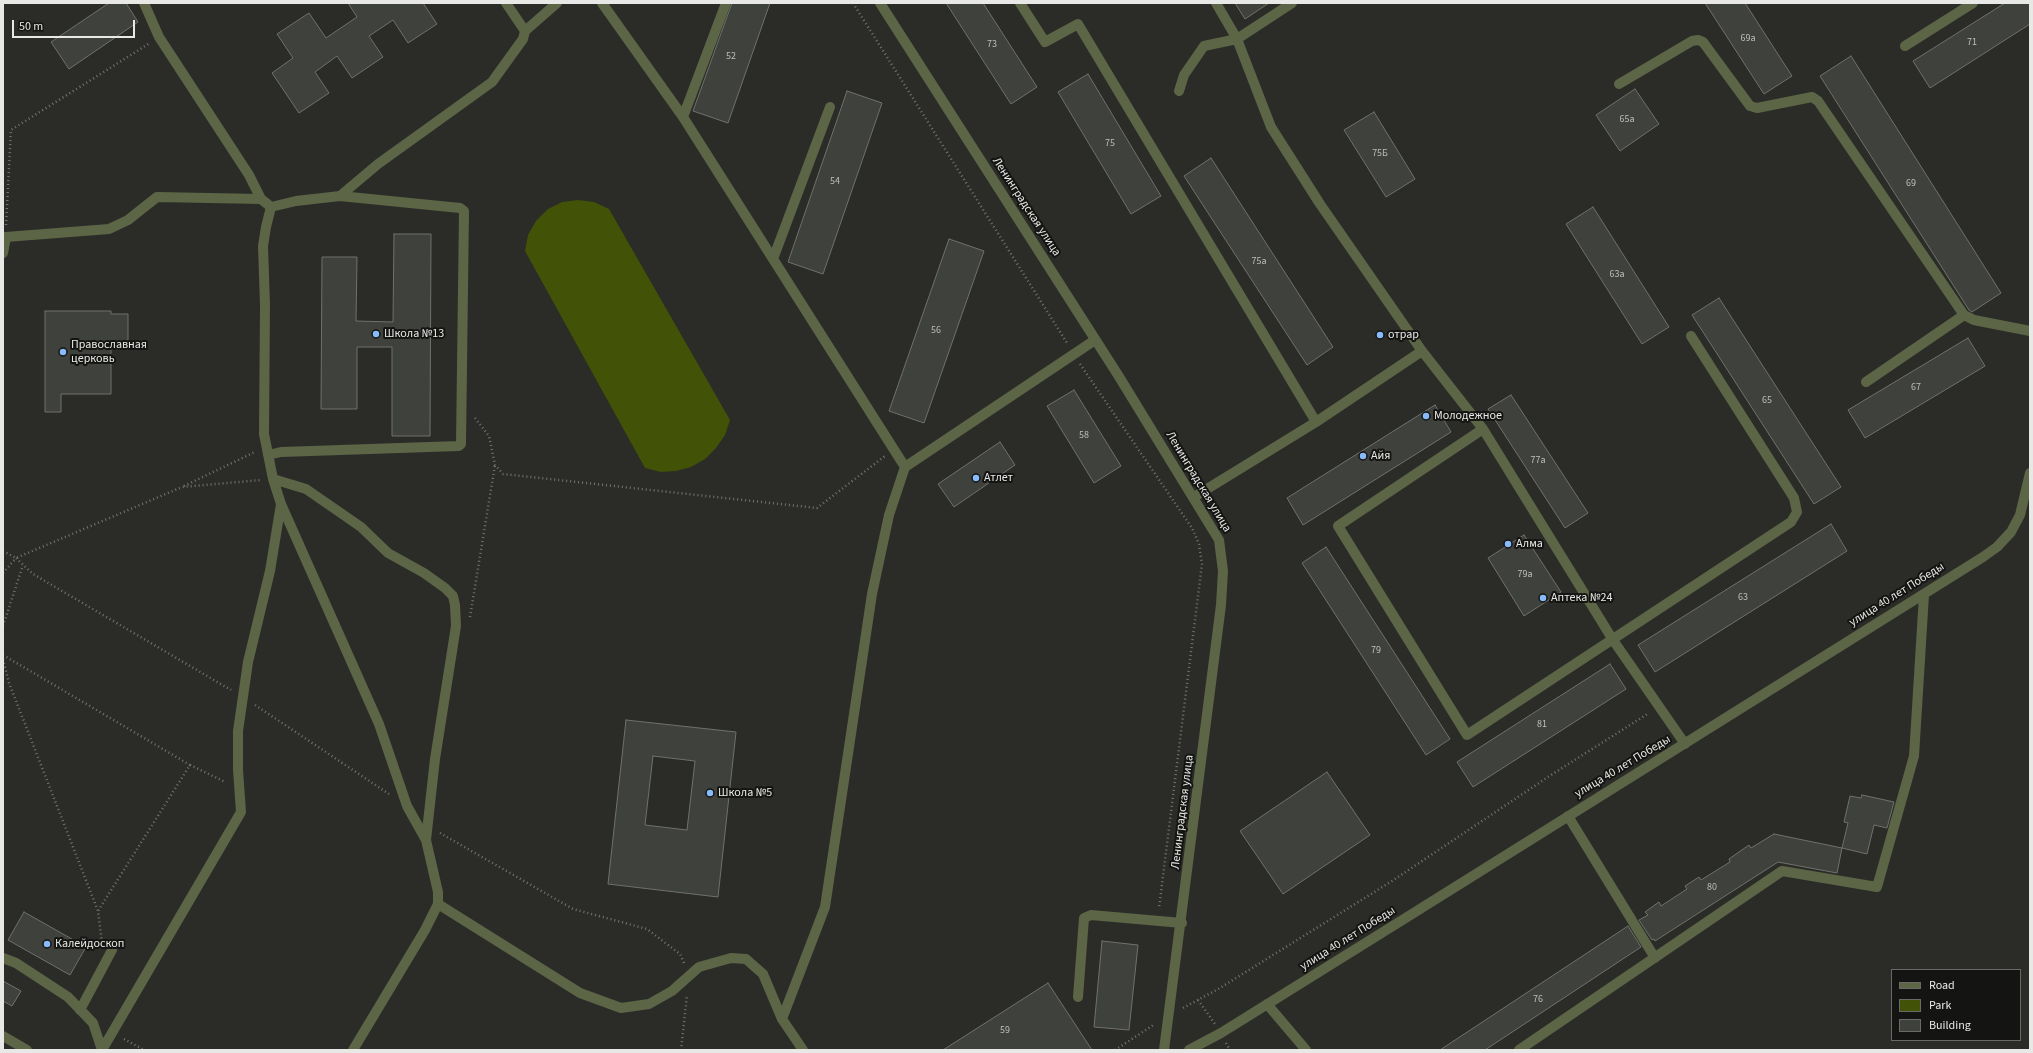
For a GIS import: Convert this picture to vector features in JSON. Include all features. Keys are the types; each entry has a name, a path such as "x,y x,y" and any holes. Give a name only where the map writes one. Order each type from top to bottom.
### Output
{"street":[{"path":"144,3 159,37 248,175 261,199 271,207"},
{"path":"506,3 525,30"},
{"path":"340,196 378,164 492,82 523,39 525,30 557,3"},
{"path":"602,3 682,117 905,467"},
{"path":"682,117 726,3"},
{"name":"Ленинградская улица","path":"880,3 1095,340 1194,497 1219,540 1223,571 1215,659 1182,923 1164,1050"},
{"path":"1020,3 1045,42 1078,24 1316,422"},
{"path":"1216,3 1237,39 1271,127 1320,204 1422,351 1483,429 1613,640 1685,744"},
{"path":"1179,91 1184,75 1204,46 1237,39 1292,3"},
{"path":"1905,46 1973,3"},
{"path":"1619,84 1692,41 1698,40 1703,42 1750,106 1757,108 1812,97 1818,101 1964,315 1974,320 2030,331"},
{"path":"773,259 830,106"},
{"path":"267,450 281,452 459,446 462,441 464,211 460,208 340,196 296,201 271,207"},
{"path":"3,253 6,237 109,229 128,220 157,197 261,199"},
{"path":"271,207 263,246 265,305 264,434 273,479 282,504 379,724 407,806 426,840 438,892 438,904 425,930 353,1050"},
{"path":"1866,382 1964,315"},
{"path":"1483,429 1338,526 1467,735 1791,522 1797,512 1794,498 1691,336"},
{"path":"782,1019 825,907 872,594 889,515 905,467 1095,340"},
{"path":"1194,497 1316,422 1422,351"},
{"name":"улица 40 лет Победы","path":"1189,1050 1266,1004 1685,744 1924,595 1998,546 2011,532 2020,515 2030,473"},
{"path":"273,479 306,489 361,527 388,553 429,577 445,588 453,596 456,626 435,759 426,840"},
{"path":"102,1050 241,812 238,731 248,662 270,571 282,504"},
{"path":"1519,1050 1782,871 1878,887 1914,756 1924,595"},
{"path":"1568,816 1654,958"},
{"path":"438,904 580,993 621,1008 649,1004 672,991 699,967 731,958 746,959 763,974 782,1019 803,1050"},
{"path":"1078,997 1084,918 1091,915 1182,923"},
{"path":"80,1010 112,950"},
{"path":"3,958 16,963 68,997 93,1023 102,1050"},
{"path":"1266,1004 1306,1050"},
{"path":"3,1036 27,1050"}],"path":[{"path":"853,3 1074,354 1192,528 1199,544 1202,564 1158,921"},
{"path":"6,237 11,130 159,37"},
{"path":"462,402 489,436 495,465 469,621"},
{"path":"495,465 503,474 816,508 894,449"},
{"path":"3,573 16,558 267,450"},
{"path":"182,487 273,479"},
{"path":"3,551 16,558 33,574 243,697 407,806"},
{"path":"3,626 23,565"},
{"path":"3,655 190,765 240,788"},
{"path":"3,659 9,683 98,911 105,963"},
{"path":"1115,1050 1170,1014 1220,988 1392,881 1551,775 1659,706"},
{"path":"98,911 190,765"},
{"path":"436,830 573,909 647,929 680,954 690,975 681,1050"}],"green space":[{"path":"578,200 594,202 609,209 730,420 725,435 716,448 705,459 691,467 676,471 661,472 645,468 525,251 528,235 536,221 548,209 562,202"}],"building":[{"path":"109,3 126,3 138,22 69,69 51,42"},
{"path":"348,3 423,3 437,24 408,43 393,20 369,36 383,57 352,78 337,56 315,72 329,93 299,113 272,73 293,58 277,34 309,13 326,38 357,17"},
{"path":"732,3 770,3 728,123 693,111"},
{"path":"946,3 983,3 1037,87 1011,104"},
{"path":"1235,3 1269,3 1245,19"},
{"path":"1705,3 1745,3 1792,76 1764,94"},
{"path":"2005,3 2030,3 2030,24 1930,88 1913,61"},
{"path":"1851,56 2001,293 1972,312 1969,310 1820,76"},
{"path":"1088,74 1161,196 1131,214 1058,92"},
{"path":"1635,89 1659,124 1620,151 1596,115"},
{"path":"847,91 882,103 823,274 788,262"},
{"path":"1374,112 1415,179 1386,197 1344,130"},
{"path":"1211,158 1333,347 1307,365 1184,176"},
{"path":"1593,207 1669,327 1642,344 1566,224"},
{"name":"Школа №13","path":"394,234 431,234 430,436 392,436 392,347 357,347 357,409 321,409 322,257 357,257 356,321 393,322"},
{"path":"949,239 984,251 924,423 889,411"},
{"path":"1719,298 1841,487 1814,504 1692,315"},
{"path":"45,311 111,311 111,314 128,314 128,349 111,349 111,394 61,394 61,412 45,412"},
{"path":"1968,338 1985,366 1865,438 1848,410"},
{"path":"1074,390 1121,466 1094,483 1047,406"},
{"path":"1511,395 1588,513 1565,528 1488,409"},
{"path":"1435,405 1451,432 1303,525 1287,498"},
{"path":"1000,442 1015,465 954,507 938,484"},
{"path":"1831,524 1847,551 1655,672 1638,645"},
{"path":"1524,535 1561,592 1524,616 1488,558"},
{"path":"1326,547 1450,739 1426,755 1302,563"},
{"path":"1610,664 1626,689 1473,787 1457,762"},
{"name":"Школа №5","path":"626,720 736,732 718,897 608,884","holes":["653,756 695,761 687,830 645,825"]},
{"path":"1327,772 1370,835 1283,894 1240,831"},
{"path":"1862,795 1894,802 1887,828 1874,825 1867,854 1842,848 1848,823 1844,822 1850,796 1861,798"},
{"path":"1774,834 1842,848 1837,873 1778,862 1655,941 1654,939 1652,940 1639,920 1648,915 1645,912 1659,902 1661,906 1687,889 1685,886 1699,877 1701,880 1730,862 1729,859 1749,845 1751,848"},
{"name":"Калейдоскоп","path":"24,912 86,947 70,975 8,940"},
{"path":"1628,926 1641,947 1485,1050 1440,1050"},
{"path":"1102,941 1138,945 1129,1030 1094,1027"},
{"path":"3,981 21,991 12,1006 3,1001"},
{"path":"1048,983 1092,1050 943,1050"}],"place":[{"name":"Школа №13","path":"376,334"},
{"name":"отрар","path":"1380,335"},
{"name":"Православная церковь","path":"63,352"},
{"name":"Молодежное","path":"1426,416"},
{"name":"Айя","path":"1363,456"},
{"name":"Атлет","path":"976,478"},
{"name":"Алма","path":"1508,544"},
{"name":"Аптека №24","path":"1543,598"},
{"name":"Школа №5","path":"710,793"},
{"name":"Калейдоскоп","path":"47,944"}]}
